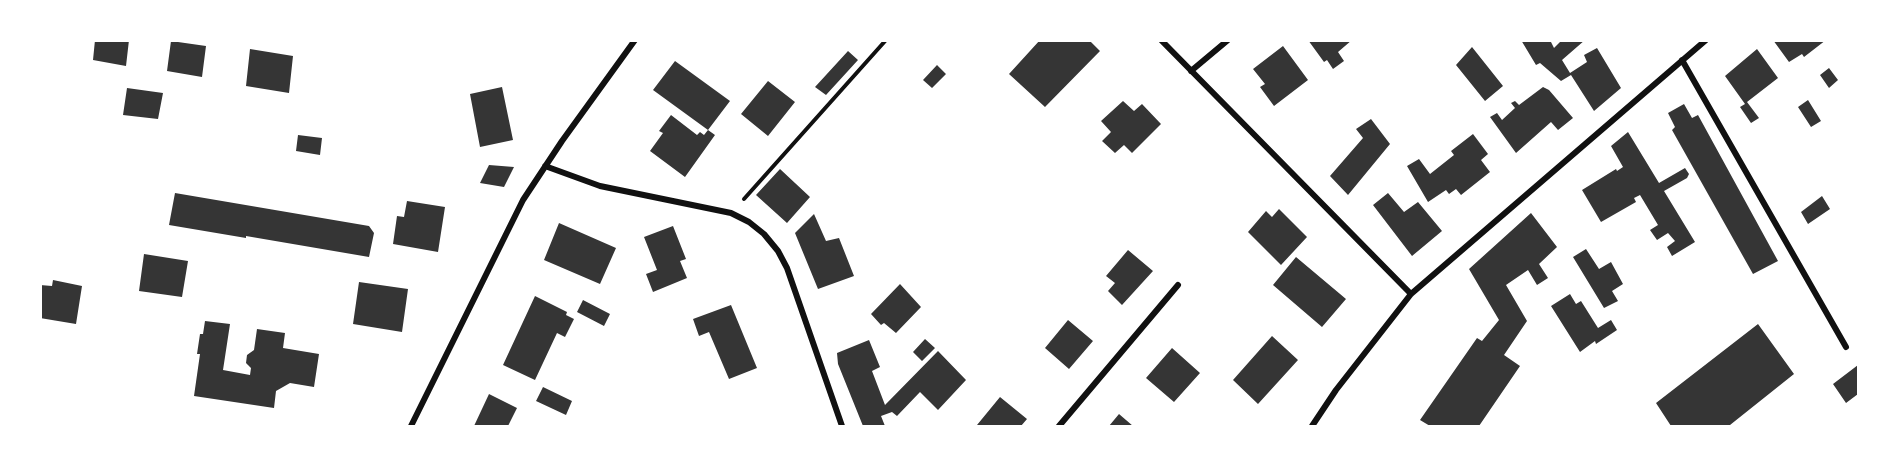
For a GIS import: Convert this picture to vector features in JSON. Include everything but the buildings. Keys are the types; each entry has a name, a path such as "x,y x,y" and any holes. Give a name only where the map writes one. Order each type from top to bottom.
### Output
{"street":[{"path":"411,426 523,200 635,40"},
{"path":"1161,40 1412,294"},
{"path":"1191,71 1228,40"},
{"path":"1312,426 1336,390 1412,294 1706,40"},
{"path":"1682,60 1845,347"},
{"path":"545,166 600,186 731,213 764,234 778,251 787,268 842,426"},
{"path":"1059,426 1178,285"}],"path":[{"path":"731,213 886,40"}]}
